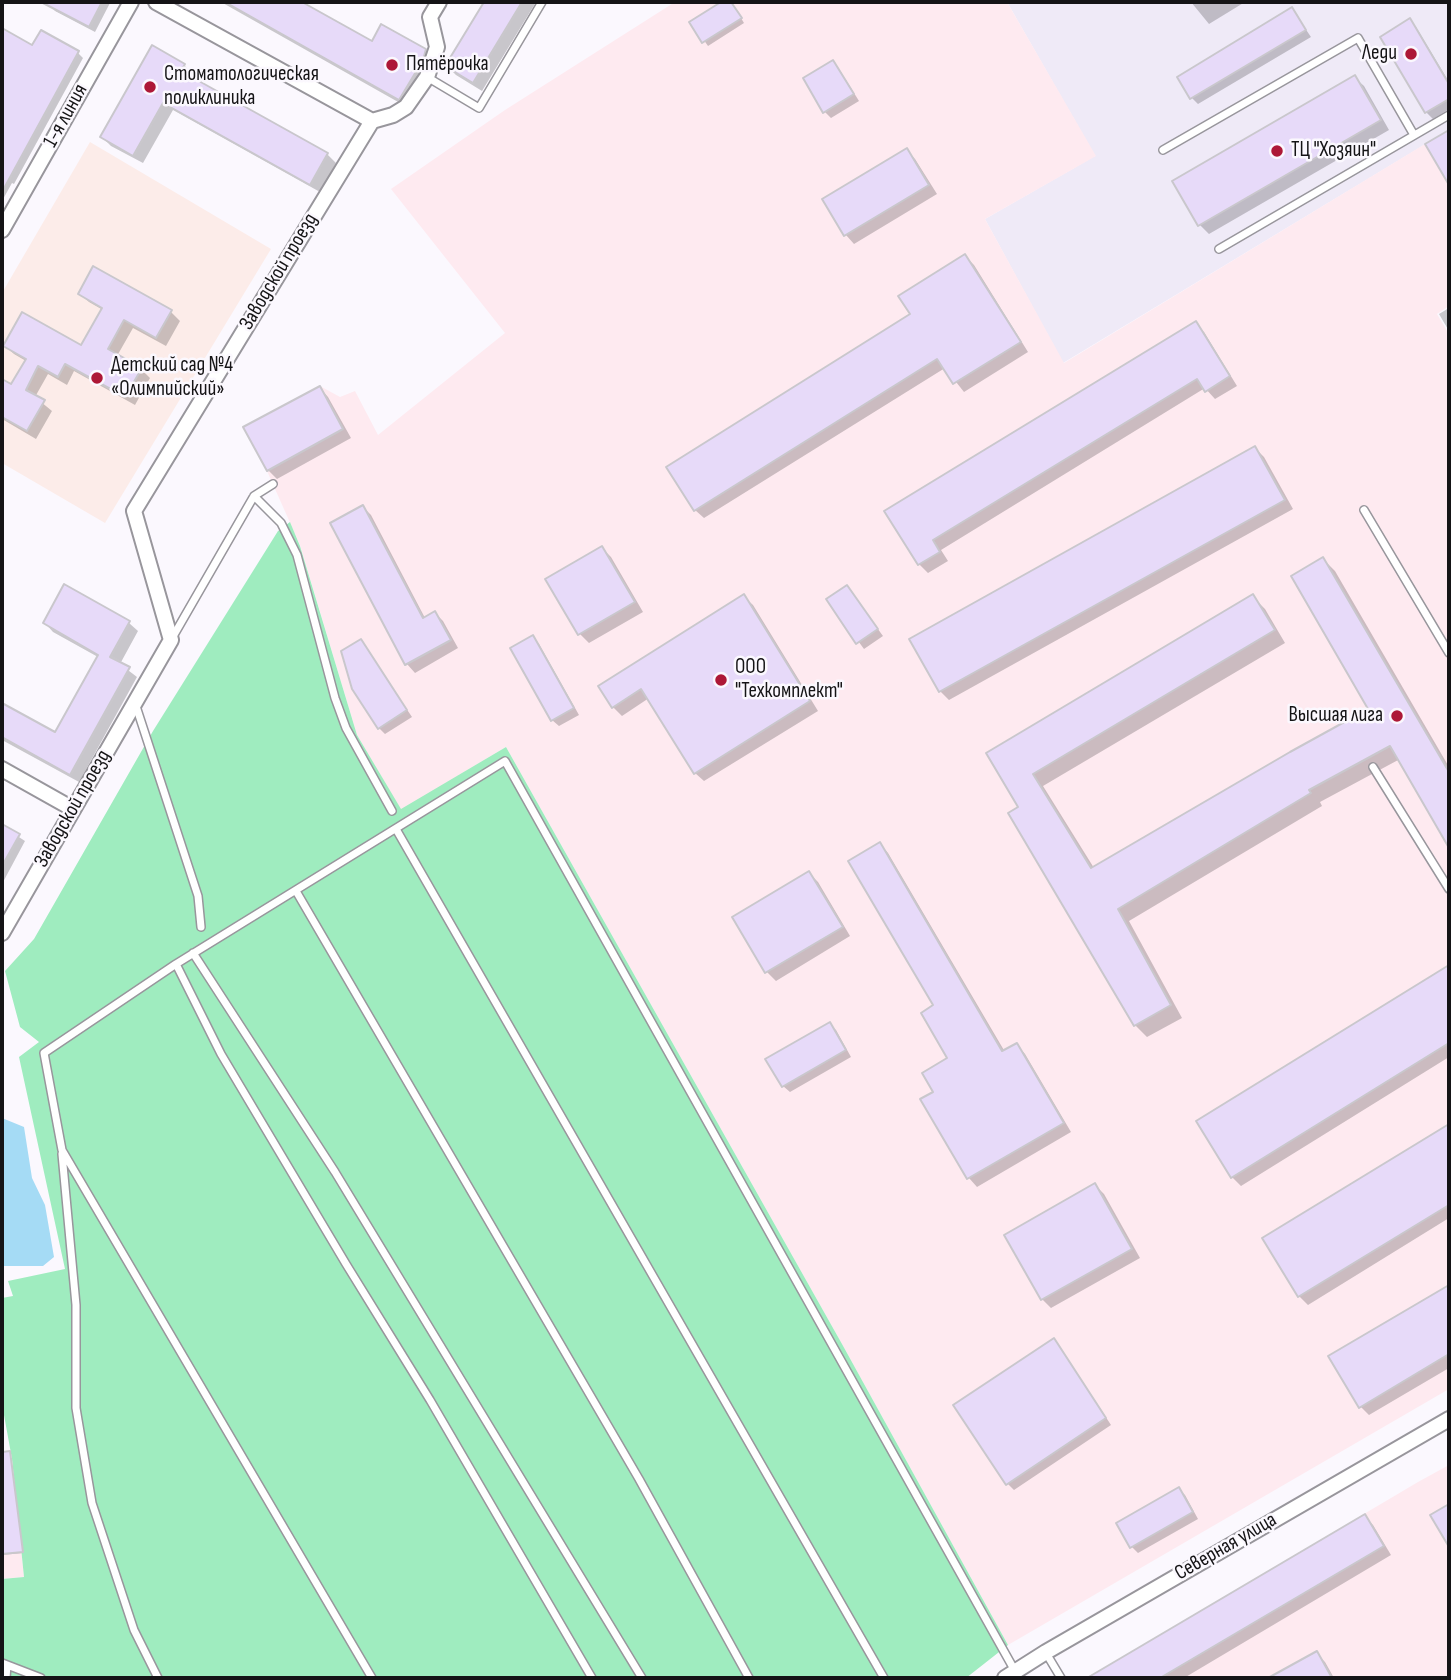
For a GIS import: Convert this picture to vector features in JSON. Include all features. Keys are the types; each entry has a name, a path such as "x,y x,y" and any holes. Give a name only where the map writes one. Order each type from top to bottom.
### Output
{"street":[{"name":"1-я линия","path":"2,230 131,2"},
{"path":"156,2 372,121 393,115 406,107 427,78 437,47 430,16 439,2"},
{"name":"Заводской проезд","path":"2,933 171,640 134,511 372,121"},
{"path":"2,769 72,809"},
{"name":"Северная улица","path":"1010,1675 1449,1419"}],"lane":[{"path":"427,78 479,108 542,2"},
{"path":"1163,150 1358,38 1414,135"},
{"path":"1219,249 1449,115"},
{"path":"171,640 254,496 273,484"},
{"path":"254,496 281,523 297,555 335,698 346,728 392,811"},
{"path":"1364,510 1449,653"},
{"path":"135,702 198,896 201,927"},
{"path":"158,1678 134,1630 92,1503 76,1408 76,1305 62,1150 44,1053 193,953 505,761 1010,1675"},
{"path":"1373,767 1449,890"},
{"path":"396,829 884,1678"},
{"path":"296,891 639,1479 749,1678"},
{"path":"193,953 335,1172 642,1678"},
{"path":"176,964 228,1066 430,1400 592,1678"},
{"path":"62,1150 372,1678"},
{"path":"1046,1652 1061,1678"},
{"path":"6,1678 5,1664 41,1678"}],"shaded area":[{"path":"675,2 1007,2 1096,156 985,219 1064,363 1425,144 1449,185 1449,306 1437,314 1449,334 1449,1389 1008,1645 506,747 401,810 357,735 300,545 267,471 243,427 320,386 340,397 355,391 378,435 505,333 391,189 505,110"},
{"path":"1007,2 1449,2 1449,185 1424,145 1063,363 985,219 1095,156"},
{"name":"Детский сад №4 «Олимпийский»","path":"90,142 271,249 105,523 2,463 2,293"},
{"path":"2,1459 12,1459 24,1577 2,1579"},
{"path":"1449,1465 1449,1678 1087,1678 1418,1482"}],"green space":[{"path":"290,522 300,546 357,735 401,809 506,747 1008,1645 966,1678 2,1678 2,1579 24,1577 12,1459 2,1404 2,1298 13,1296 8,1281 65,1269 19,1057 39,1042 20,1027 5,971 34,939 153,731 278,531"}],"water":[{"path":"2,1118 24,1127 32,1178 45,1205 54,1257 43,1266 2,1266"}],"building":[{"path":"41,2 102,2 89,27"},
{"path":"225,2 302,2 372,41 381,24 426,49 423,60 399,100"},
{"path":"484,2 522,2 473,83 445,66"},
{"path":"721,2 731,2 742,18 702,43 689,22"},
{"path":"1292,7 1306,30 1190,99 1177,77"},
{"path":"1410,18 1449,84 1449,99 1425,113 1380,37"},
{"path":"2,28 32,45 41,30 79,51 2,192"},
{"path":"152,45 185,64 181,71 328,153 310,185 163,103 133,156 100,137"},
{"path":"833,60 854,94 823,113 803,78"},
{"name":"ТЦ \"Хозяин\"","path":"1355,75 1381,120 1198,226 1172,181"},
{"path":"1449,130 1449,185 1425,144"},
{"path":"907,148 929,185 844,236 822,199"},
{"path":"965,254 1021,342 953,384 937,359 694,511 666,467 910,314 898,296"},
{"name":"Детский сад №4 «Олимпийский»","path":"93,266 172,310 156,338 124,320 108,349 142,368 125,397 65,364 58,377 38,366 26,390 45,400 27,431 2,417 2,379 11,384 26,359 3,346 22,312 81,345 102,308 78,294"},
{"path":"1196,321 1230,376 1205,392 1197,379 933,540 940,552 918,565 884,511"},
{"path":"320,386 343,429 267,471 243,427"},
{"path":"1255,446 1285,500 939,692 909,639"},
{"path":"363,505 423,618 435,611 451,640 405,665 330,523"},
{"path":"602,546 635,602 578,635 545,579"},
{"path":"1323,557 1449,772 1449,848 1390,746 1309,790 1311,793 1118,909 1171,1005 1134,1026 1008,813 1018,807 986,753 1253,594 1275,630 1033,774 1091,868 1368,709 1291,576"},
{"path":"64,584 130,621 110,657 130,667 70,775 2,737 2,703 55,732 98,655 43,623"},
{"path":"847,585 878,629 856,644 826,599"},
{"path":"744,594 810,701 694,774 641,689 612,708 598,686"},
{"path":"533,635 574,708 551,721 510,648"},
{"path":"361,639 407,710 378,729 352,689 341,651"},
{"path":"2,824 20,834 2,866"},
{"path":"880,842 1002,1051 1017,1043 1064,1123 967,1179 920,1099 933,1092 922,1073 947,1058 921,1013 933,1005 848,861"},
{"path":"809,871 843,927 765,973 732,917"},
{"path":"1449,965 1449,1043 1231,1178 1196,1121"},
{"path":"830,1022 846,1050 782,1087 765,1059"},
{"path":"1449,1124 1449,1205 1298,1297 1262,1238"},
{"path":"1095,1183 1132,1249 1041,1300 1004,1235"},
{"path":"1449,1285 1449,1354 1359,1408 1328,1356"},
{"path":"1054,1338 1106,1418 1006,1485 953,1405"},
{"path":"10,1451 23,1552 2,1554 2,1452"},
{"path":"1179,1487 1193,1512 1130,1548 1116,1523"},
{"path":"1449,1504 1449,1547 1430,1515"},
{"path":"1365,1514 1384,1546 1160,1678 1087,1678"},
{"path":"1317,1651 1332,1678 1268,1678"}],"place":[{"name":"Леди","path":"1411,54"},
{"name":"Пятёрочка","path":"392,65"},
{"name":"Стоматологическая поликлиника","path":"150,87"},
{"name":"ТЦ \"Хозяин\"","path":"1277,151"},
{"name":"Детский сад №4 «Олимпийский»","path":"97,378"},
{"name":"ООО \"Техкомплект\"","path":"721,680"},
{"name":"Высшая лига","path":"1397,716"}]}
